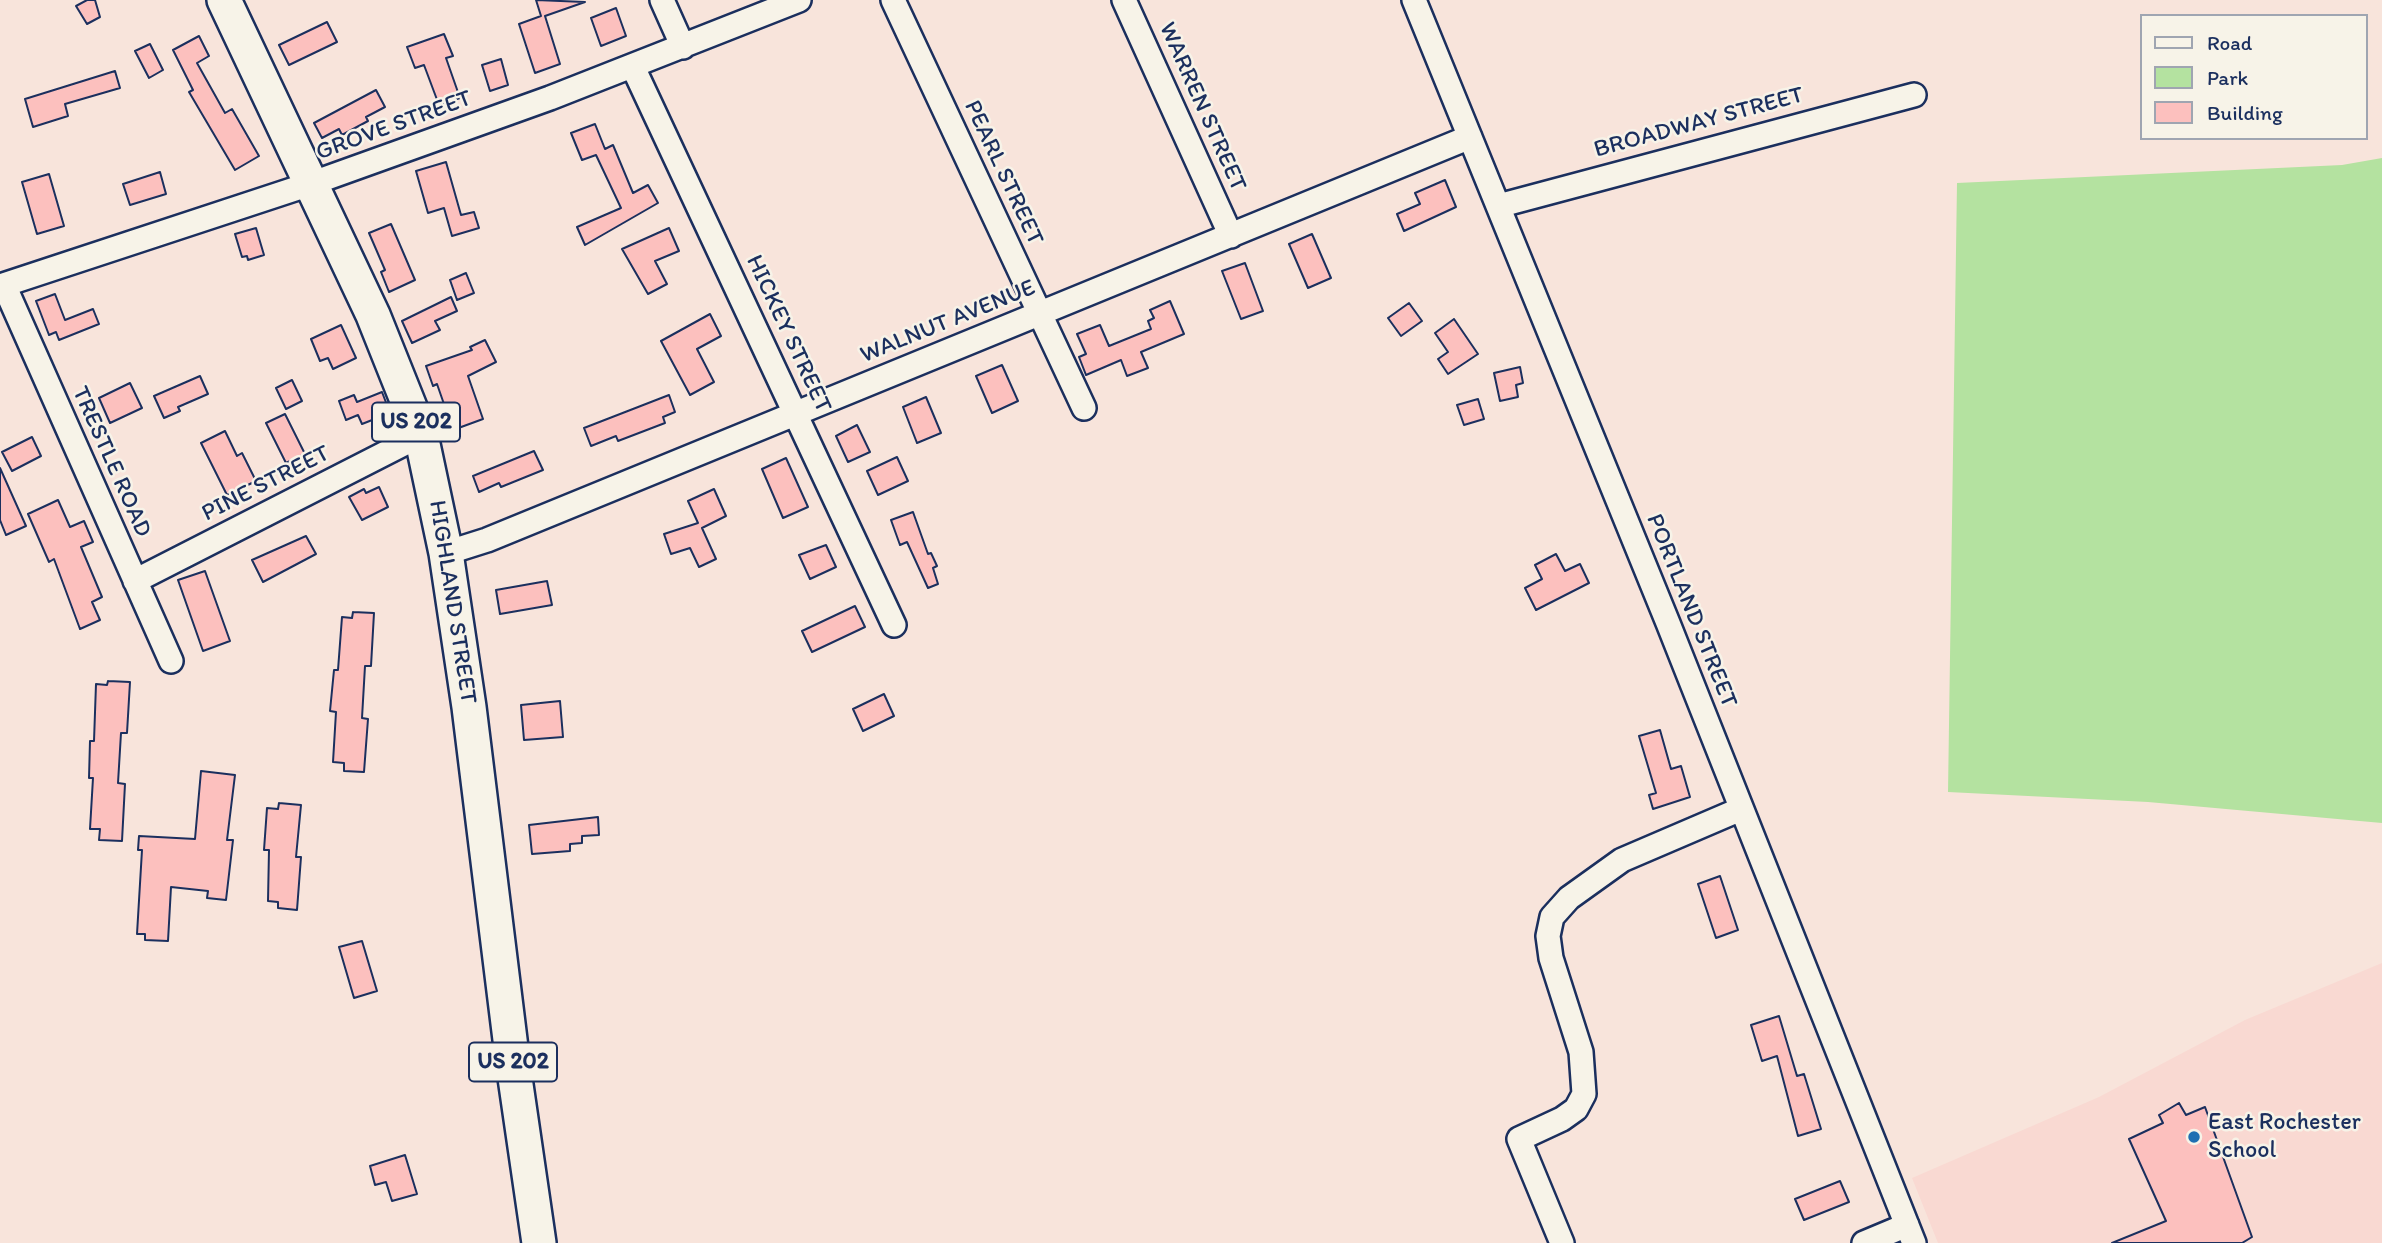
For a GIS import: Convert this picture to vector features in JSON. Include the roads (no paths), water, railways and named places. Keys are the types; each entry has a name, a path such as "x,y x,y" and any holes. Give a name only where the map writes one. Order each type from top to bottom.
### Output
{"highway":[{"name":"HIGHLAND STREET","path":"224,0 313,183 405,390 421,435 446,553 539,1243"}],"street":[{"path":"662,0 682,47"},
{"name":"GROVE STREET","path":"2,285 313,183 633,66 799,0"},
{"name":"PEARL STREET","path":"893,0 1084,408"},
{"name":"WARREN STREET","path":"1124,0 1231,236"},
{"name":"PORTLAND STREET","path":"1413,0 1911,1234"},
{"name":"HICKEY STREET","path":"633,66 894,625"},
{"name":"BROADWAY STREET","path":"1498,206 1914,94"},
{"name":"WALNUT AVENUE","path":"446,553 487,540 1470,137"},
{"name":"TRESTLE ROAD","path":"2,285 171,662"},
{"name":"PINE STREET","path":"135,581 421,435"},
{"path":"1562,1243 1519,1139 1562,1119 1576,1109 1584,1094 1581,1052 1551,958 1548,936 1552,917 1569,898 1622,860 1741,809"},
{"path":"1864,1243 1911,1234"}],"place":[{"name":"East Rochester School","path":"2194,1137"}]}
